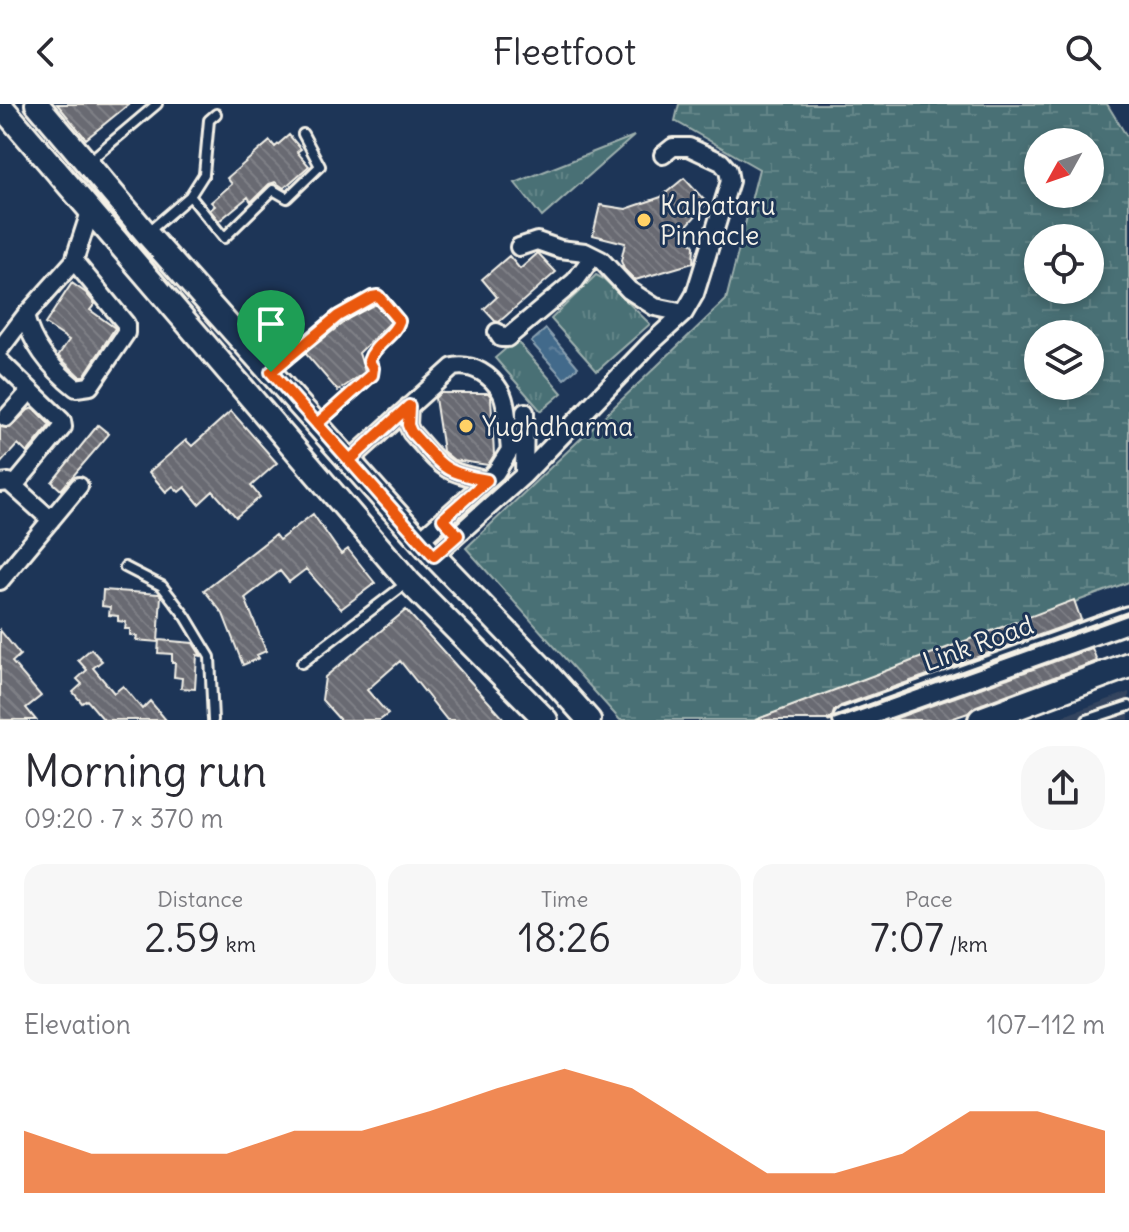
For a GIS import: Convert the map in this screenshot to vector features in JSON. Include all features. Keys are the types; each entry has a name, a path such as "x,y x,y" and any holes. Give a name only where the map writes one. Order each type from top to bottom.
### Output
{"main road":[{"path":"37,104 146,233 427,548 589,720"},
{"path":"0,105 409,582 546,720"},
{"path":"227,371 252,351"},
{"name":"Link Road","path":"846,720 1129,619"},
{"path":"981,720 1129,665"}],"street":[{"path":"450,527 524,475 684,313 695,294 730,181 728,170 721,162 689,147 673,147 663,155"},
{"path":"0,349 74,261 90,212"},
{"path":"519,247 537,241 593,256 610,268 629,290 655,307 684,313"},
{"path":"497,332 501,338 507,338 575,281 593,256"},
{"path":"25,316 28,328 53,369 76,388 90,386 126,333 126,324 74,261"},
{"path":"0,361 62,421 63,427 7,484 51,520"},
{"path":"350,460 453,367 464,365 483,371 502,394 510,450 485,486 450,527 427,548"},
{"path":"6,418 30,391"},
{"path":"409,406 408,425 411,432 444,469 485,486"},
{"path":"524,475 525,412"},
{"path":"0,581 79,486"},
{"path":"431,506 450,527"}],"lane":[{"path":"87,163 157,104"},
{"path":"146,233 190,196 204,174 209,120 216,114"},
{"path":"190,196 224,238 273,190 287,198 320,166 303,134"},
{"path":"271,372 338,316 378,296 399,321 398,327 372,352 369,361 373,368 372,375 317,424"},
{"path":"125,567 162,586 186,617 210,657 213,720"},
{"path":"302,663 409,582"},
{"path":"1087,720 1129,706"}],"shaded area":[{"path":"1129,692 1129,720 1052,720"}],"green space":[{"path":"679,104 1107,104 1129,140 1129,582 756,720 620,720 466,548 726,300 759,169 675,121"},
{"path":"634,136 542,217 515,183"},
{"path":"596,275 604,279 650,324 597,371 551,319"},
{"path":"516,340 562,393 541,411 495,358"}],"water":[{"path":"546,329 578,367 564,379 531,342"}],"building":[{"path":"57,104 129,104 86,139"},
{"path":"289,135 301,149 297,152 309,166 284,188 275,182 269,184 251,202 248,197 219,221 210,210 215,206 211,202 232,184 227,178 270,141 275,147"},
{"name":"Kalpataru Pinnacle","path":"684,178 707,203 683,230 694,246 693,263 635,280 621,261 625,243 593,235 600,205 626,209 661,197"},
{"path":"538,253 556,272 499,322 495,321 484,309 497,297 482,279 509,256 520,269"},
{"path":"72,283 95,304 90,310 115,328 84,376 79,376 58,356 69,340 45,324"},
{"path":"375,304 391,322 359,353 365,372 338,391 305,353 349,318"},
{"name":"Yughdharma","path":"440,393 488,393 491,397 494,455 488,465 454,460 443,451 435,398"},
{"path":"33,408 50,425 27,453 18,444 0,464 0,427 10,428"},
{"path":"231,411 277,463 251,486 260,497 236,517 213,491 199,504 185,487 179,492 173,486 166,492 149,472 186,440 192,446"},
{"path":"98,425 109,434 61,490 52,482"},
{"path":"313,514 341,554 348,549 375,583 341,609 306,569 289,582 280,571 245,598 266,651 243,665 223,614 204,590 275,535 279,540"},
{"path":"103,590 159,594 158,642 136,640 137,636 130,635 130,629 125,629 126,622 118,621 118,616 109,615 110,607 102,606"},
{"path":"1074,600 1081,620 841,706 834,711 831,720 755,720"},
{"path":"406,610 505,720 447,720 400,661 367,690 388,714 380,720 340,720 322,700 325,677"},
{"path":"0,630 20,655 12,662 41,696 26,708 36,720 0,720"},
{"path":"159,640 193,643 201,656 197,655 195,689 181,688 182,678 174,677 172,654 158,653"},
{"path":"1092,648 1097,661 976,706 968,713 948,720 891,720"},
{"path":"91,649 102,661 93,668 114,693 123,686 142,709 150,701 166,720 104,720 87,700 82,703 73,692 82,684 77,679 87,670 78,660"}],"railway":[{"path":"829,720 1129,613"}],"place":[{"name":"Kalpataru Pinnacle","path":"644,220"},
{"name":"Yughdharma","path":"466,426"}],"route":[{"path":"271,372 317,424 382,495 434,556 458,535 443,519 487,480 444,469 411,432 408,425 409,406 350,460 317,424 372,375 373,368 369,361 372,352 398,327 399,321 378,296 338,316 271,372"}]}
